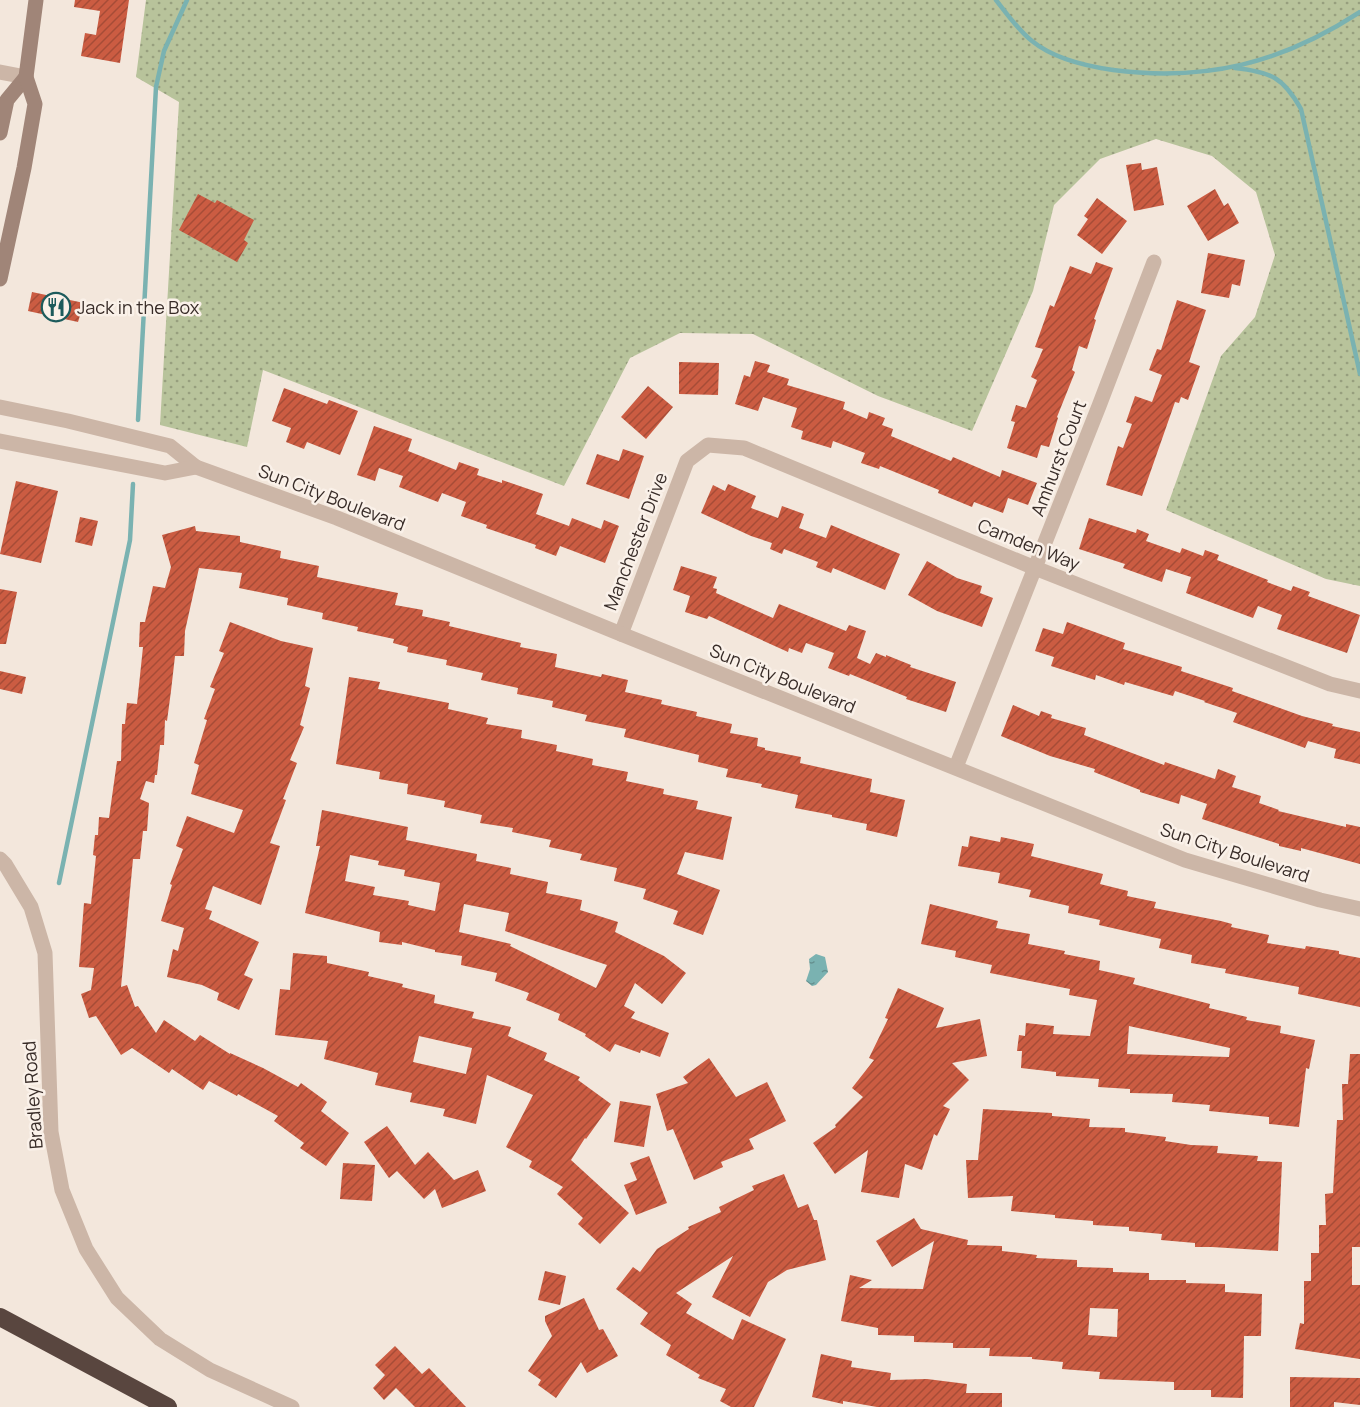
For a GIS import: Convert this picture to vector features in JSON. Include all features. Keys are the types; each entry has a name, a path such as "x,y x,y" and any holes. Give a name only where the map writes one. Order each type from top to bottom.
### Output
{"highway":[{"path":"0,1317 168,1407"}],"main road":[{"path":"0,279 35,104 26,77 36,0"},
{"path":"0,133 7,100 26,77"}],"street":[{"path":"0,72 26,77"},
{"name":"Amhurst Court","path":"956,767 1154,262"},
{"name":"Sun City Boulevard","path":"0,407 170,446 196,467 337,518 1185,860 1320,900 1360,909"},
{"path":"0,441 165,473 196,467"},
{"name":"Camden Way","path":"687,461 708,445 744,448 1035,568 1330,684 1360,691"},
{"name":"Manchester Drive","path":"621,634 687,461"},
{"name":"Bradley Road","path":"0,859 32,907 45,953 51,1132 62,1190 87,1249 117,1298 160,1340 210,1370 292,1407"}],"green space":[{"path":"146,0 1360,0 1360,586 1326,579 1166,510 1221,356 1255,317 1275,255 1256,192 1212,156 1156,139 1100,159 1054,205 1033,291 972,431 878,396 753,334 680,333 630,358 564,486 263,370 247,447 160,425 179,102 136,77"}],"water":[{"path":"816,954 825,957 828,972 816,985 812,986 806,981 810,969 809,959"}],"building":[{"path":"75,0 129,0 120,63 81,56 85,33 96,35 100,11 74,7"},
{"path":"1141,163 1142,170 1157,167 1164,205 1134,211 1126,165"},
{"path":"1215,189 1224,206 1228,203 1239,223 1208,241 1187,206"},
{"path":"198,194 215,203 217,200 254,220 244,240 248,243 237,262 179,230"},
{"path":"1097,198 1127,221 1102,254 1077,235 1088,219 1084,216"},
{"path":"1208,253 1245,260 1240,286 1232,284 1229,298 1201,293"},
{"path":"1096,262 1113,268 1094,319 1096,320 1087,349 1079,346 1072,370 1075,372 1057,417 1049,447 1041,445 1037,458 1007,448 1015,422 1011,421 1016,405 1026,408 1037,380 1031,377 1043,349 1035,347 1050,305 1054,307 1070,266 1091,274"},
{"name":"Jack in the Box","path":"32,292 84,303 78,322 28,311"},
{"path":"1177,300 1206,310 1189,362 1200,366 1188,400 1181,397 1179,403 1175,402 1142,496 1106,485 1118,446 1123,448 1132,424 1126,422 1135,396 1152,402 1162,375 1149,370 1157,349 1161,350"},
{"path":"755,361 770,365 767,372 789,379 787,385 845,402 843,409 867,419 869,412 885,418 882,425 893,429 891,436 951,461 953,457 1000,477 1002,470 1037,483 1028,505 1008,498 1003,513 974,502 972,507 938,493 939,490 880,466 879,469 861,463 865,453 833,441 831,448 801,439 803,431 791,427 797,408 763,397 758,411 735,404 744,375 750,377"},
{"path":"679,362 719,363 718,395 679,394"},
{"path":"648,386 673,407 646,439 621,417"},
{"path":"284,388 327,404 329,400 358,411 340,455 307,442 304,449 286,442 291,428 272,421"},
{"path":"374,426 412,439 408,451 456,470 459,462 479,469 477,475 502,483 502,480 543,494 536,514 569,526 572,518 601,529 604,520 619,526 605,563 560,546 556,556 535,548 536,545 486,528 487,525 461,516 466,502 442,493 438,502 399,487 403,476 379,468 375,481 357,475"},
{"path":"623,449 644,456 629,499 586,484 597,454 619,461"},
{"path":"16,481 58,491 41,563 0,554"},
{"path":"728,484 756,496 751,508 778,518 782,506 804,514 799,528 826,538 831,525 900,554 885,590 833,568 831,573 816,567 818,562 784,549 782,554 770,549 772,543 701,513 713,485 725,491"},
{"path":"80,517 98,521 92,546 75,542"},
{"path":"1089,518 1136,533 1137,529 1149,534 1146,541 1180,553 1182,548 1203,556 1205,550 1219,555 1217,560 1268,580 1267,582 1291,591 1293,586 1310,592 1308,596 1360,615 1347,653 1277,629 1282,615 1258,606 1253,618 1186,593 1191,577 1166,569 1162,582 1123,568 1125,564 1079,549"},
{"path":"195,526 196,531 240,536 240,542 281,551 280,558 319,566 317,577 398,593 395,605 423,610 422,616 450,622 449,626 521,643 520,647 557,654 555,667 628,680 625,692 662,700 661,704 697,712 696,716 732,724 730,733 758,738 757,746 765,750 801,757 800,763 872,779 870,792 905,800 897,837 866,830 867,824 795,808 798,795 761,787 762,784 726,777 728,769 698,762 699,755 624,737 626,729 585,721 587,715 552,707 553,701 517,694 518,688 481,680 483,673 446,665 447,660 407,652 408,647 393,643 394,639 357,631 358,627 322,619 323,613 287,605 288,598 239,588 242,573 199,568 185,631 184,656 175,656 167,721 165,720 164,745 160,745 157,775 155,775 154,783 146,781 140,799 149,803 147,831 143,831 140,859 133,859 121,987 127,985 135,1007 138,1006 156,1033 164,1020 195,1041 200,1035 230,1054 263,1068 298,1087 301,1083 327,1102 321,1111 349,1133 326,1166 300,1148 304,1143 274,1121 278,1116 238,1094 237,1096 209,1081 203,1090 172,1069 169,1073 132,1048 121,1055 96,1016 89,1018 81,994 91,990 94,968 79,967 84,903 91,904 96,856 93,855 95,835 98,835 99,817 109,818 117,761 121,761 122,724 125,724 127,703 137,704 143,647 139,647 140,622 145,622 153,586 165,588 171,567 162,535"},
{"path":"927,561 957,578 982,586 980,593 993,598 982,627 937,611 908,595"},
{"path":"681,566 717,577 713,588 717,589 716,593 773,618 779,604 846,631 849,625 866,631 857,658 870,664 876,653 886,657 886,655 911,665 910,667 956,682 946,712 906,699 907,697 850,674 849,676 828,668 834,653 806,643 802,653 789,648 788,652 709,616 707,619 685,612 690,596 673,590"},
{"path":"0,589 17,592 6,644 0,644"},
{"path":"230,622 281,641 313,648 305,686 310,688 300,725 304,727 290,760 297,763 270,843 280,846 261,905 213,886 205,909 212,911 209,919 259,942 244,975 253,979 239,1010 217,1000 219,993 202,985 167,977 173,949 178,951 184,928 161,921 172,885 170,884 183,849 176,846 187,816 234,833 243,810 191,794 199,765 194,763 207,720 204,719 215,689 210,687 224,653 219,651"},
{"path":"1067,622 1125,643 1123,649 1182,667 1181,671 1233,688 1232,691 1302,716 1333,724 1332,726 1360,732 1360,764 1334,758 1336,749 1308,741 1305,748 1233,722 1237,713 1175,691 1173,696 1125,682 1124,685 1096,675 1095,680 1051,666 1054,657 1035,651 1043,628 1063,634"},
{"path":"0,671 26,677 22,694 0,689"},
{"path":"349,677 380,682 378,689 449,703 448,709 488,718 486,724 522,730 521,738 557,745 556,751 593,759 592,765 628,772 626,781 664,789 663,794 698,801 696,809 732,817 723,860 685,852 677,874 720,890 703,935 673,924 678,911 643,899 646,889 614,881 617,868 580,860 582,854 549,847 551,840 512,832 513,828 480,823 482,815 444,807 445,801 407,794 408,784 379,779 380,772 336,764"},
{"path":"1013,705 1039,716 1041,711 1052,715 1051,718 1086,728 1084,735 1164,765 1165,762 1215,779 1218,769 1236,776 1232,787 1261,796 1259,803 1278,811 1346,827 1346,824 1360,827 1360,864 1301,848 1301,851 1279,846 1279,844 1202,819 1207,804 1181,795 1179,804 1140,792 1140,790 1094,772 1095,769 1050,756 1001,736"},
{"path":"322,810 408,827 406,840 477,854 476,861 511,868 510,874 548,882 546,893 582,900 580,910 618,922 615,932 664,956 686,973 662,1004 635,983 624,1006 635,1012 631,1018 669,1033 660,1057 615,1044 610,1052 585,1036 586,1034 558,1020 560,1014 526,1000 529,993 495,981 497,973 461,965 462,956 435,952 435,950 402,942 402,945 379,942 380,932 305,913 320,846 316,846","holes":["350,855 379,861 378,865 405,870 404,876 440,883 435,911 408,905 409,901 373,895 375,887 345,881","464,904 509,913 505,931 607,965 596,988 510,946 511,944 459,932"]},
{"path":"970,836 1000,842 1001,837 1034,844 1031,856 1103,874 1100,884 1128,891 1127,896 1156,902 1154,908 1221,921 1232,924 1231,927 1269,935 1267,943 1339,951 1339,954 1360,958 1360,1007 1298,994 1299,987 1225,973 1226,969 1191,963 1192,955 1159,948 1161,939 1099,925 1100,920 1068,913 1069,906 1029,897 1031,890 998,883 1000,873 958,866 962,846 968,847"},
{"path":"930,904 998,921 996,928 1030,934 1028,944 1100,961 1099,970 1135,978 1133,984 1210,1004 1209,1008 1247,1017 1246,1020 1281,1026 1280,1033 1315,1040 1309,1069 1306,1068 1299,1127 1269,1124 1269,1117 1209,1111 1210,1105 1172,1102 1173,1094 1130,1093 1130,1089 1098,1087 1099,1079 1056,1076 1056,1072 1021,1068 1022,1051 1017,1051 1019,1035 1025,1036 1026,1023 1054,1026 1053,1034 1090,1036 1097,1000 1069,995 1070,989 990,973 992,965 955,957 956,951 921,944","holes":["1129,1026 1230,1048 1229,1057 1127,1054"]},
{"path":"293,953 327,956 327,963 369,972 368,976 403,984 402,987 435,995 434,1003 474,1012 472,1018 511,1027 508,1036 547,1053 544,1060 580,1077 578,1080 611,1104 571,1160 629,1213 600,1244 578,1224 583,1218 557,1194 563,1187 529,1167 532,1161 506,1147 533,1095 487,1075 476,1124 443,1116 445,1109 410,1102 412,1093 375,1085 378,1073 324,1059 328,1041 275,1035 280,989 290,990","holes":["419,1036 472,1048 466,1074 413,1062"]},
{"path":"898,988 944,1008 936,1028 980,1019 987,1056 952,1063 969,1080 943,1106 950,1109 937,1136 934,1134 922,1170 905,1164 899,1198 861,1192 868,1150 835,1174 813,1143 836,1127 835,1125 863,1097 852,1088 874,1060 869,1058 888,1019 885,1018"},
{"path":"1350,1054 1360,1054 1360,1247 1352,1247 1352,1285 1360,1285 1360,1359 1295,1349 1300,1323 1304,1324 1304,1281 1311,1281 1311,1253 1319,1253 1319,1225 1326,1225 1325,1194 1333,1193 1337,1120 1343,1120 1342,1084 1348,1084"},
{"path":"709,1058 736,1097 767,1082 786,1121 749,1139 754,1149 721,1162 723,1167 694,1180 673,1129 667,1131 656,1094 688,1083 683,1077"},
{"path":"620,1101 651,1106 644,1147 614,1142"},
{"path":"983,1109 1052,1113 1052,1116 1090,1119 1089,1127 1125,1128 1125,1132 1166,1137 1165,1141 1218,1146 1217,1153 1258,1156 1257,1161 1282,1162 1278,1251 1195,1247 1195,1243 1161,1240 1162,1234 1129,1231 1129,1227 1093,1225 1093,1221 1011,1211 1013,1196 968,1198 966,1160 978,1160"},
{"path":"387,1126 415,1165 428,1152 454,1180 478,1170 486,1191 442,1208 435,1189 424,1199 397,1171 389,1178 364,1142"},
{"path":"649,1156 667,1203 636,1215 624,1185 637,1180 630,1163"},
{"path":"343,1163 375,1165 372,1201 340,1199"},
{"path":"784,1174 798,1208 808,1204 814,1220 817,1220 826,1260 787,1270 768,1282 750,1317 712,1297 733,1256 676,1293 692,1304 686,1313 733,1340 742,1319 786,1339 754,1407 731,1407 720,1401 726,1389 698,1378 700,1375 666,1355 671,1345 640,1324 648,1313 616,1289 633,1267 640,1272 657,1249 689,1229 688,1227 721,1212 719,1207 754,1190 752,1186"},
{"path":"914,1218 921,1229 968,1240 967,1245 1002,1246 1002,1251 1037,1255 1036,1258 1077,1260 1077,1267 1113,1268 1113,1272 1149,1273 1149,1280 1186,1280 1186,1283 1225,1284 1225,1292 1262,1294 1261,1336 1244,1336 1243,1398 1211,1397 1211,1390 1174,1390 1174,1382 1099,1379 1100,1372 1062,1369 1063,1362 1032,1359 1032,1357 989,1356 990,1348 953,1348 953,1343 914,1342 914,1336 878,1335 878,1328 841,1321 850,1275 872,1280 859,1288 923,1289 934,1241 892,1267 876,1241","holes":["1090,1308 1118,1309 1117,1337 1088,1335"]},
{"path":"545,1271 566,1276 560,1305 538,1300"},
{"path":"584,1298 599,1330 603,1329 618,1356 587,1373 581,1362 556,1398 538,1385 541,1380 528,1371 552,1336 545,1316"},
{"path":"395,1346 422,1374 429,1368 466,1407 415,1407 396,1388 384,1400 373,1388 385,1375 375,1365"},
{"path":"821,1354 852,1361 851,1367 891,1373 890,1380 927,1379 967,1384 966,1393 1002,1393 1002,1407 877,1407 843,1401 843,1404 812,1397"},
{"path":"1290,1377 1360,1378 1360,1405 1334,1402 1334,1407 1290,1407"}],"waterway":[{"path":"138,420 156,87 164,51 187,0"},
{"path":"996,0 1022,32 1050,53 1092,66 1147,73 1180,73 1242,65 1302,44 1360,12"},
{"path":"1235,68 1267,74 1275,78 1288,90 1301,109 1360,374"},
{"path":"59,883 130,540 133,484"}],"place":[{"name":"Jack in the Box","path":"56,307"}]}
